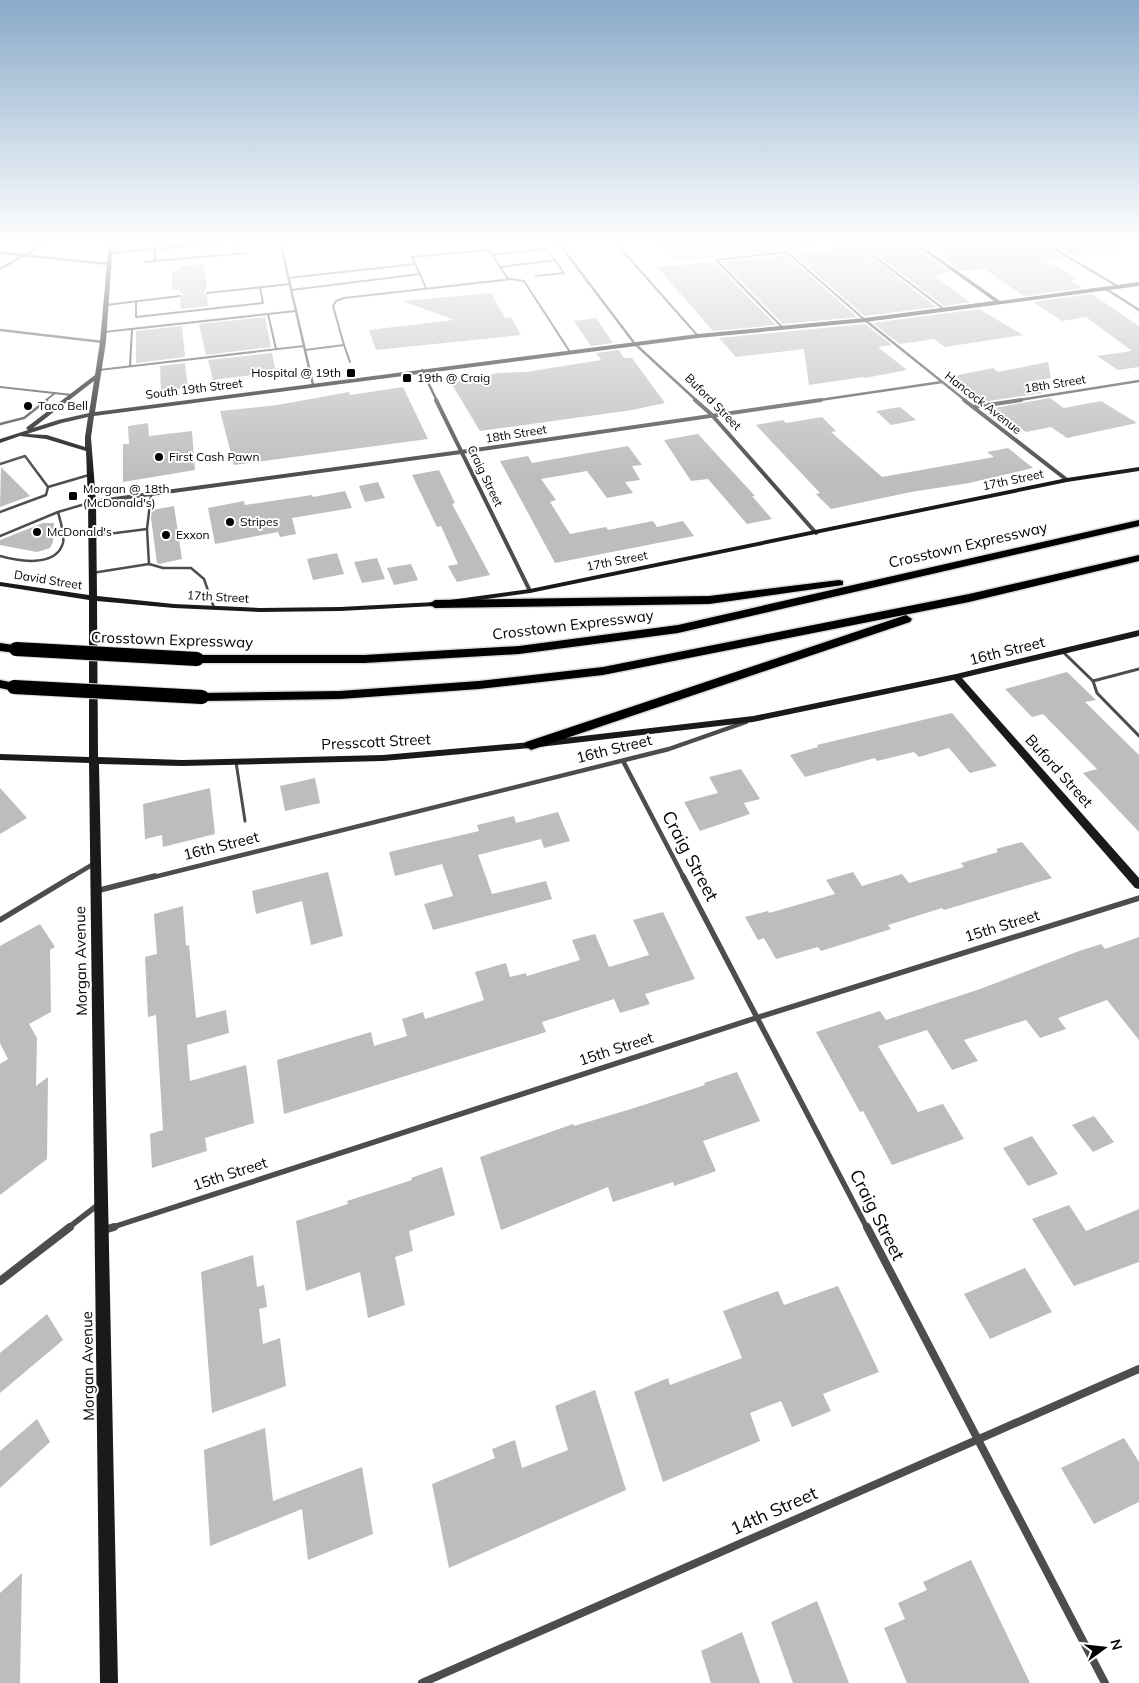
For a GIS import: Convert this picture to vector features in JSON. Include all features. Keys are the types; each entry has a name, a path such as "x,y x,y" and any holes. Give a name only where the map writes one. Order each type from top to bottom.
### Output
{"highway":[{"name":"Crosstown Expressway","path":"0,647 197,660 364,659 519,650 678,629 1139,523"},
{"path":"0,684 14,687 202,697 340,695 478,685 602,671 969,598 1139,558"},
{"path":"435,604 708,600 920,573"},
{"path":"531,745 969,598"}],"main road":[{"name":"Morgan Avenue","path":"105,320 89,450 92,502 95,863 109,1683"},
{"name":"South 19th Street","path":"0,441 60,421 93,414 422,370 698,336 869,320"},
{"path":"17,435 99,373"},
{"path":"17,435 47,437 89,450"},
{"name":"17th Street","path":"92,598 214,608 340,609 435,604 530,591 1067,480 1139,468"},
{"name":"David Street","path":"0,584 92,598"},
{"name":"16th Street","path":"753,719 956,678 1139,633"},
{"name":"Buford Street","path":"956,678 1139,885"},
{"name":"Presscott Street","path":"0,758 236,762 383,758 531,745 753,719"}],"street":[{"path":"298,320 313,385"},
{"name":"Buford Street","path":"616,320 635,344 710,414 816,532"},
{"name":"Hancock Avenue","path":"865,320 1067,480"},
{"path":"0,330 103,342"},
{"name":"Craig Street","path":"422,370 530,591"},
{"name":"18th Street","path":"974,407 1139,381"},
{"name":"18th Street","path":"92,502 461,452 710,414 942,382"},
{"name":"16th Street","path":"96,892 669,749 753,719"},
{"name":"Craig Street","path":"622,761 758,1017 1105,1683"},
{"path":"0,920 95,863"},
{"name":"15th Street","path":"102,1230 758,1017 1139,898"},
{"path":"0,1281 101,1202"},
{"name":"14th Street","path":"422,1683 1139,1369"}],"lane":[{"path":"104,332 218,320"},
{"path":"269,320 276,349"},
{"path":"337,320 350,362"},
{"path":"549,320 570,352"},
{"path":"683,320 698,336"},
{"path":"775,320 783,328"},
{"path":"130,366 132,329"},
{"path":"305,350 344,345"},
{"path":"99,373 130,366 304,346"},
{"path":"0,387 72,395"},
{"path":"0,424 24,418 55,393"},
{"path":"0,464 25,456 48,487"},
{"path":"48,487 90,475"},
{"path":"0,512 46,495 48,487"},
{"path":"149,564 147,529 150,495"},
{"path":"0,536 58,512 92,502"},
{"path":"0,556 18,562 34,563 53,554 60,548 63,541 58,512"},
{"path":"92,536 147,529"},
{"path":"92,573 149,564 163,568 191,568 204,579 214,608"},
{"path":"1063,652 1093,681 1097,693 1139,736"},
{"path":"1093,681 1139,669"},
{"path":"236,762 245,822"}],"building":[{"path":"241,320 266,320 271,347 206,355 199,324"},
{"path":"454,320 512,320 521,335 376,350 369,330"},
{"path":"597,320 613,343 591,346 574,321"},
{"path":"703,320 771,320 776,325 713,331"},
{"path":"779,320 830,320 783,324"},
{"path":"899,320 997,320 1023,335 945,347 934,339 900,344 873,323"},
{"path":"1089,320 1130,320 1139,326 1139,367 1118,370 1097,356 1132,351"},
{"path":"865,324 892,345 878,347 907,370 865,378 809,385 804,349 736,357 719,338"},
{"path":"182,326 185,357 136,363 136,331"},
{"path":"619,350 624,358 632,358 665,403 632,410 480,431 451,383 497,373 526,372 601,360 596,353"},
{"path":"272,353 276,372 213,380 208,360"},
{"path":"1048,362 1051,378 1026,382 1042,393 983,402 948,377 993,368 998,372"},
{"path":"185,363 188,388 161,391 160,366"},
{"path":"403,387 428,439 234,465 220,411 277,405 349,392 350,395"},
{"path":"1050,398 1064,408 1101,401 1137,423 1067,438 1051,427 1026,432 994,408"},
{"path":"900,407 916,420 891,425 876,411"},
{"path":"822,417 836,431 831,432 882,477 994,457 987,452 1008,448 1033,468 969,483 911,492 831,509 816,494 820,493 756,425 783,420 786,423"},
{"name":"First Cash Pawn","path":"148,423 149,436 192,431 195,470 123,482 123,444 129,444 128,426"},
{"path":"698,434 755,496 752,496 772,519 747,524 708,479 691,481 664,440"},
{"path":"628,446 642,465 632,466 640,480 625,482 633,493 607,498 587,471 541,479 556,500 550,502 570,534 606,527 608,530 653,521 657,527 683,521 694,536 555,563 500,461 528,456 532,463"},
{"path":"1,467 30,496 0,507"},
{"path":"439,470 455,503 452,504 490,575 457,582 448,566 458,564 441,526 437,527 412,475"},
{"path":"378,482 385,498 365,502 359,486"},
{"path":"345,491 352,508 292,518 296,534 280,537 278,532 215,544 208,508 244,501 245,505 312,495 313,497"},
{"name":"Exxon","path":"174,506 182,559 159,564 157,563 151,518 152,510"},
{"name":"McDonald's","path":"43,523 54,523 53,542 50,548 37,552 0,545 0,540"},
{"path":"337,553 344,574 313,580 307,559"},
{"path":"377,558 385,579 362,583 354,562"},
{"path":"411,564 418,580 394,585 387,568"},
{"path":"1067,672 1096,700 1085,702 1139,755 1139,832 1083,773 1097,769 1043,714 1032,717 1005,689"},
{"path":"952,713 997,766 970,773 949,748 919,757 914,752 877,761 875,758 805,777 790,755 818,747 817,745"},
{"path":"741,769 760,799 744,803 750,814 700,831 684,802 718,793 709,777"},
{"path":"315,778 320,803 285,811 280,786"},
{"path":"0,788 27,818 0,834"},
{"path":"210,788 215,834 163,847 162,835 145,839 143,804"},
{"path":"558,812 570,841 544,848 541,839 478,855 492,894 546,881 552,899 433,930 424,904 453,896 442,864 395,876 389,852 479,831 477,825 514,816 516,823"},
{"path":"1022,842 1052,878 888,925 891,929 821,951 818,947 776,959 764,938 758,940 745,917 768,911 769,913 835,894 826,880 853,872 862,886 902,874 909,883 964,867 961,863 998,852 996,849"},
{"path":"328,872 343,936 311,945 302,901 256,914 252,891"},
{"path":"183,906 186,946 189,945 196,1018 226,1010 229,1033 187,1045 190,1081 246,1065 254,1123 205,1138 207,1151 152,1168 150,1134 163,1130 156,1015 148,1017 145,957 157,954 154,914"},
{"path":"663,912 695,979 645,994 650,1004 620,1013 614,999 542,1022 546,1032 284,1114 277,1060 371,1032 374,1046 407,1036 402,1019 423,1012 425,1019 484,1000 475,972 506,963 510,977 526,973 527,976 580,960 572,940 595,934 609,967 649,955 633,920"},
{"path":"40,924 55,947 50,950 51,1012 29,1024 37,1038 36,1086 48,1077 47,1159 0,1195 0,1064 8,1059 0,1043 0,946"},
{"path":"1139,937 1139,1040 1107,1000 1058,1018 1066,1029 1040,1038 1026,1020 964,1040 978,1061 952,1070 927,1030 878,1046 918,1112 943,1104 964,1139 892,1165 863,1111 860,1112 816,1032 880,1011 886,1020 980,989 1079,951 1101,944 1105,949"},
{"path":"737,1072 760,1121 703,1141 716,1171 674,1186 673,1182 613,1202 608,1187 501,1230 480,1157 573,1124 574,1126 705,1085 704,1083"},
{"path":"1094,1116 1114,1142 1093,1152 1072,1125"},
{"path":"1032,1136 1058,1174 1028,1186 1003,1148"},
{"path":"442,1167 455,1215 409,1231 413,1251 395,1257 405,1305 368,1318 360,1272 306,1291 296,1221 348,1204 347,1201 412,1180 411,1178"},
{"path":"1069,1205 1086,1231 1139,1209 1139,1262 1074,1286 1032,1219"},
{"path":"253,1255 257,1287 264,1285 267,1307 259,1309 263,1344 280,1338 286,1386 212,1413 201,1272"},
{"path":"1025,1268 1052,1312 990,1339 964,1294"},
{"path":"838,1286 879,1372 823,1394 831,1411 792,1427 781,1401 750,1413 760,1441 663,1482 634,1392 668,1378 670,1385 742,1358 723,1311 778,1291 784,1305"},
{"path":"47,1314 63,1340 0,1393 0,1353"},
{"path":"595,1390 626,1490 449,1568 432,1484 495,1458 492,1449 515,1440 522,1468 568,1450 555,1406"},
{"path":"37,1419 50,1442 0,1488 0,1451"},
{"path":"265,1428 273,1501 362,1467 373,1534 308,1560 302,1509 210,1546 204,1450"},
{"path":"1124,1438 1139,1462 1139,1502 1094,1524 1061,1468"},
{"path":"971,1560 1030,1683 907,1683 884,1628 905,1619 898,1603 927,1590 923,1582"},
{"path":"22,1573 20,1683 0,1683 0,1593"},
{"path":"817,1601 849,1683 793,1683 771,1622"},
{"path":"742,1632 760,1683 711,1683 701,1651"}],"place":[{"name":"Hospital @ 19th","path":"351,373"},
{"name":"19th @ Craig","path":"407,378"},
{"name":"Taco Bell","path":"28,406"},
{"name":"First Cash Pawn","path":"159,457"},
{"name":"Morgan @ 18th (McDonald's)","path":"73,496"},
{"name":"Stripes","path":"230,522"},
{"name":"McDonald's","path":"37,532"},
{"name":"Exxon","path":"166,535"}]}
